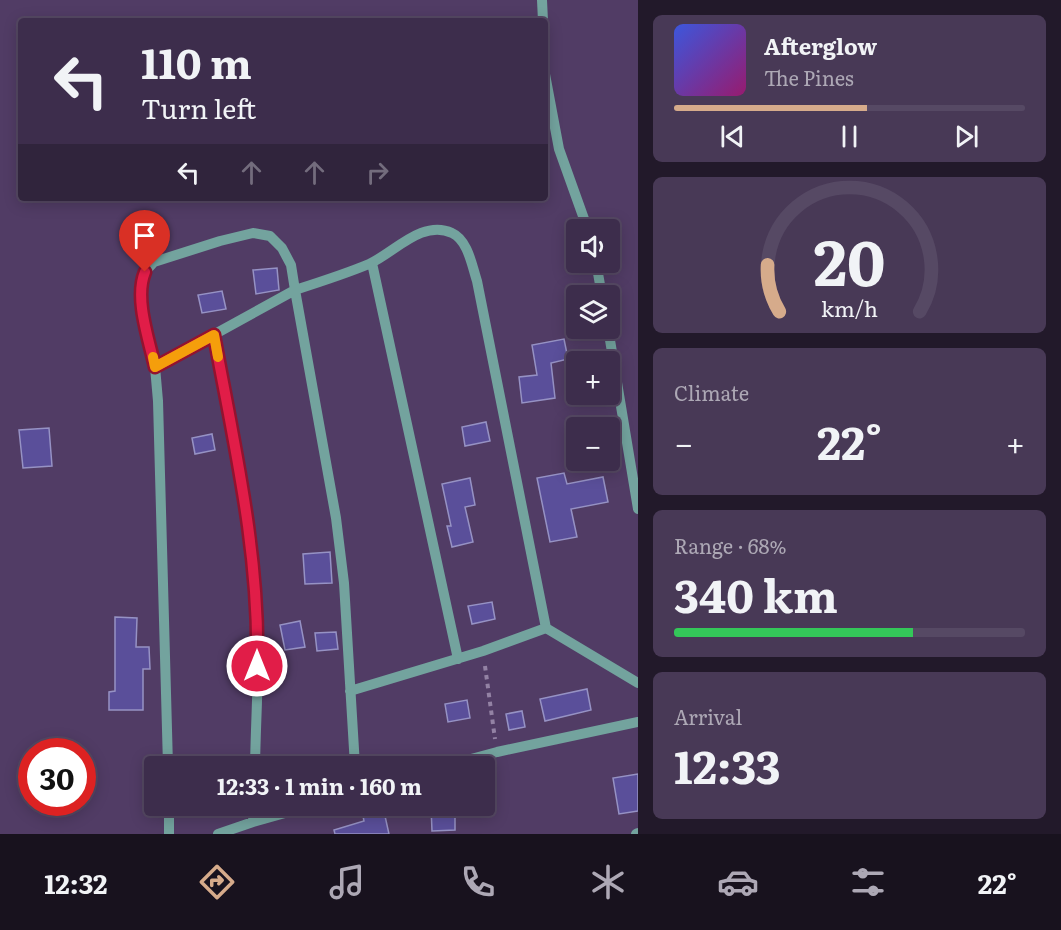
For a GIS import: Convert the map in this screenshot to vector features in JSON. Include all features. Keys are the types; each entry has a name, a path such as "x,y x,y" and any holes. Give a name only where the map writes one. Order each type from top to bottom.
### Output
{"street":[{"path":"542,0 543,18"},
{"path":"548,90 559,149 584,219"},
{"path":"155,367 295,290 372,263 397,245 412,238 438,229 454,233 465,245 477,280 546,628 638,683"},
{"path":"168,756 159,401 155,367 142,303 141,283 145,272 154,262 253,233 270,236 282,248 291,265 336,518 344,583 355,756"},
{"path":"372,263 458,659"},
{"path":"214,335 250,528 256,589 258,646 255,756"},
{"path":"610,339 638,509"},
{"path":"350,691 483,651 546,628"},
{"path":"481,756 638,722"},
{"path":"169,816 169,834"},
{"path":"254,816 254,822"},
{"path":"218,834 275,816"}],"path":[{"path":"483,651 496,752"}],"building":[{"path":"277,268 279,290 256,294 253,270"},
{"path":"222,291 226,309 202,313 198,295"},
{"path":"564,339 566,359 551,363 555,398 522,403 519,377 537,375 532,345"},
{"path":"486,422 490,441 465,446 462,427"},
{"path":"49,428 52,466 23,468 19,430"},
{"path":"212,434 215,450 195,454 192,438"},
{"path":"564,473 567,484 603,477 608,502 571,509 577,537 550,542 537,478"},
{"path":"470,478 475,505 465,507 473,542 452,547 447,526 451,526 442,484"},
{"path":"330,552 332,583 305,584 303,554"},
{"path":"492,602 495,619 472,624 468,606"},
{"path":"115,617 137,618 136,647 149,647 150,669 143,669 143,710 109,710 109,692 115,691"},
{"path":"300,621 305,647 285,650 280,625"},
{"path":"336,632 338,649 317,651 315,633"},
{"path":"587,689 591,710 545,721 540,699"},
{"path":"467,700 470,718 448,722 445,704"},
{"path":"522,711 525,727 509,730 506,714"},
{"path":"638,774 638,811 619,814 613,778"},
{"path":"363,816 385,816 389,834 335,834 334,830 364,821"},
{"path":"431,816 455,816 455,830 432,831"}],"slow traffic":[{"path":"153,357 155,367 214,335 218,357"}],"route":[{"path":"145,272 141,283 142,303 155,367 214,335 250,528 256,589 257,666"}]}
